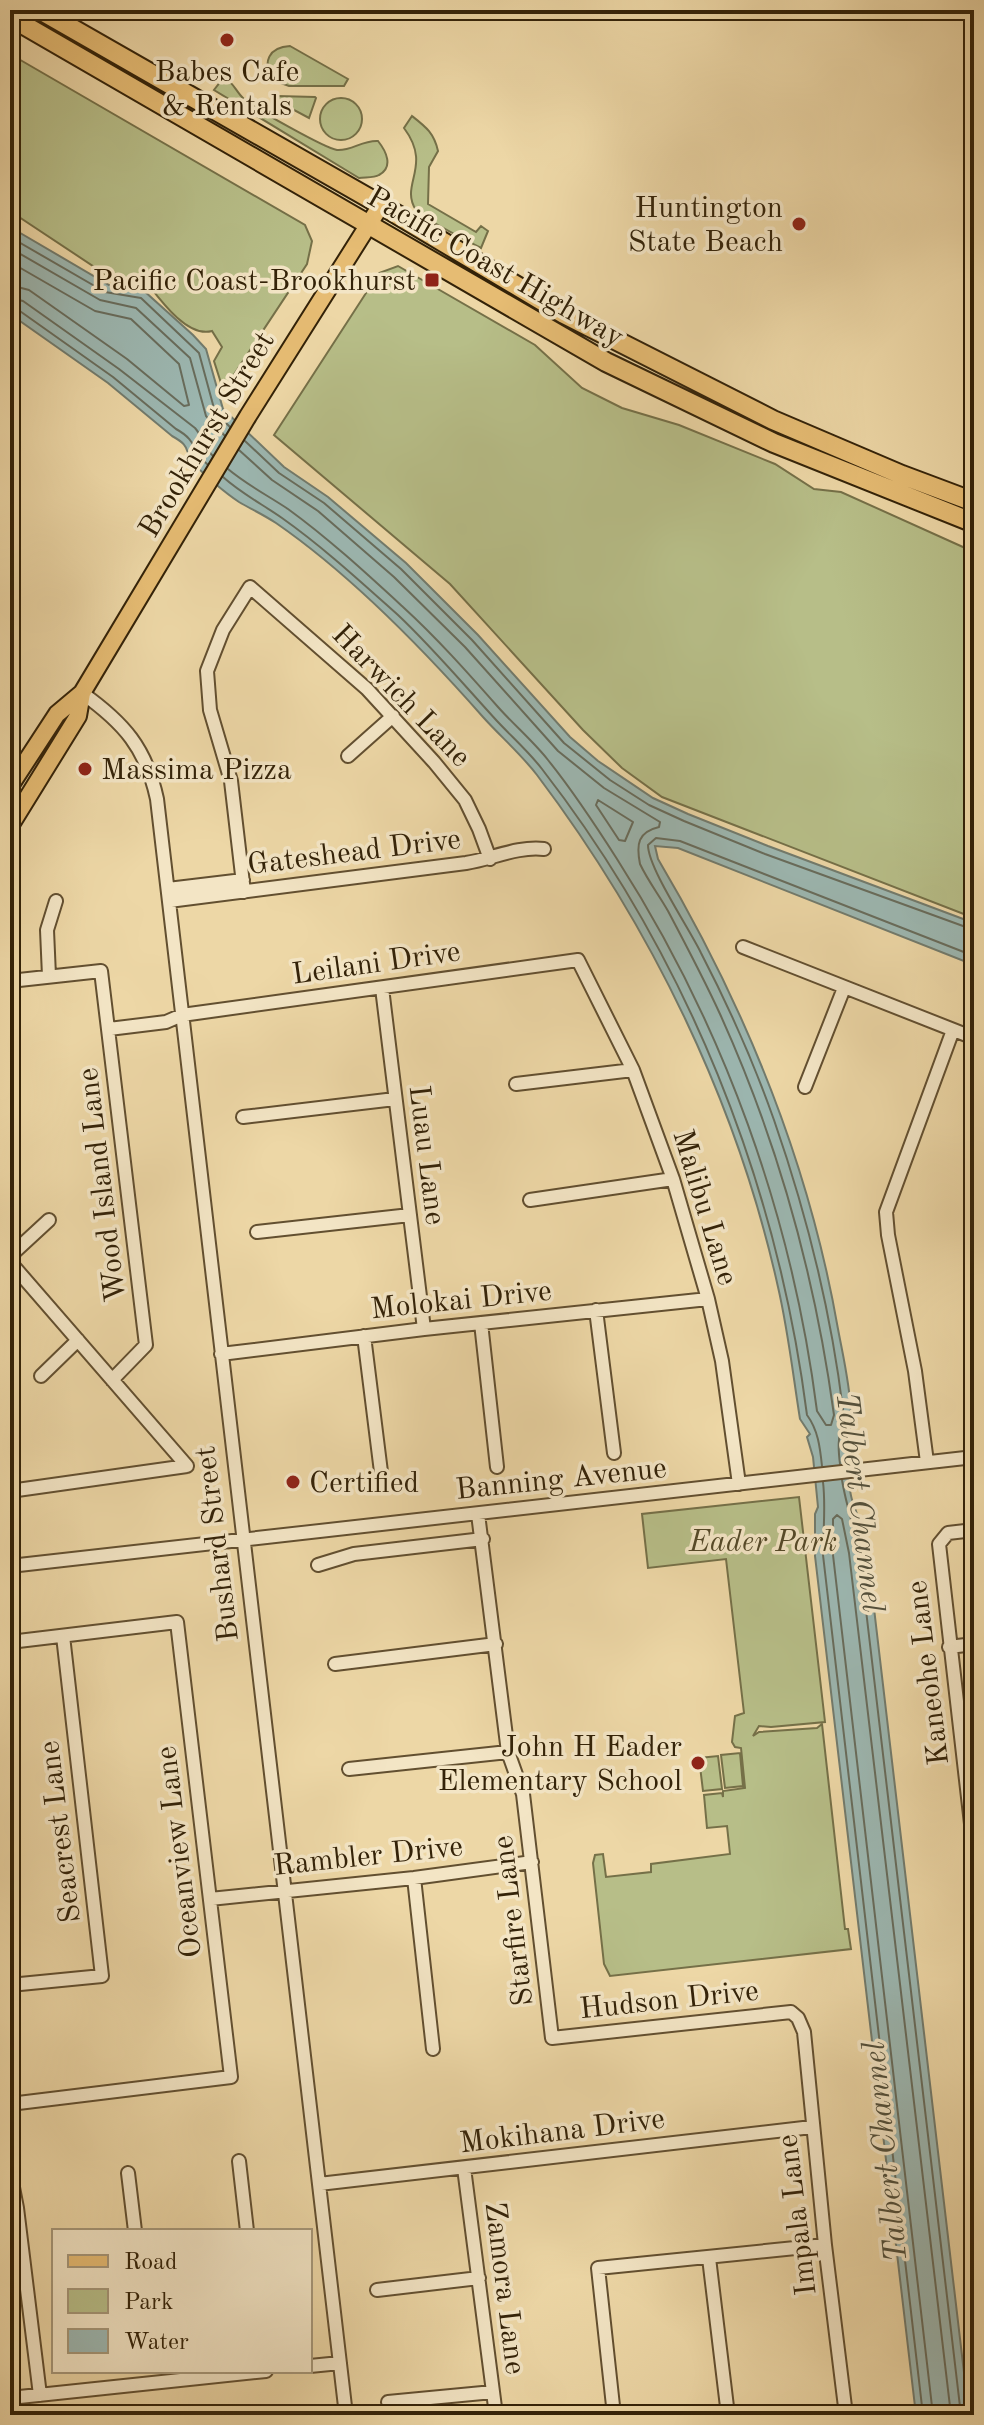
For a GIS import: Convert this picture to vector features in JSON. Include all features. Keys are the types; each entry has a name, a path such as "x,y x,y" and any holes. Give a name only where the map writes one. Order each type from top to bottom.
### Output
{"highway":[{"name":"Pacific Coast Highway","path":"40,10 381,205 564,314 691,380 843,451 974,502"},
{"name":"Pacific Coast Highway","path":"10,17 367,226 657,389 774,443 974,523"}],"main road":[{"name":"Brookhurst Street","path":"10,786 57,714 82,693 248,416 381,205"},
{"name":"Brookhurst Street","path":"10,826 78,716 82,693"}],"street":[{"name":"Harwich Lane","path":"244,886 231,781 210,710 207,671 223,630 250,587 331,656 393,716 465,800 490,859"},
{"name":"Bushard Street","path":"82,693 108,712 132,738 153,777 157,799 346,2415"},
{"path":"348,756 393,716"},
{"name":"Gateshead Drive","path":"168,895 490,859 525,847 544,849"},
{"path":"10,981 49,976 47,930 56,901"},
{"path":"743,947 974,1038"},
{"name":"Leilani Drive","path":"109,1029 166,1022 182,1015 578,960"},
{"name":"Malibu Lane","path":"578,960 633,1070 673,1179 708,1299 722,1361 739,1484"},
{"name":"Wood Island Lane","path":"49,976 101,971 146,1345 112,1380"},
{"name":"Luau Lane","path":"382,988 424,1329"},
{"path":"805,1087 844,988"},
{"path":"927,1462 915,1371 886,1212 953,1030"},
{"path":"516,1084 633,1070"},
{"path":"243,1117 395,1099"},
{"path":"530,1200 673,1179"},
{"path":"257,1232 410,1215"},
{"path":"10,1256 49,1220"},
{"path":"10,1262 187,1466 10,1491"},
{"name":"Molokai Drive","path":"221,1354 708,1299"},
{"path":"596,1310 614,1453"},
{"path":"481,1323 497,1467"},
{"path":"364,1336 382,1480"},
{"path":"41,1376 78,1340"},
{"name":"Banning Avenue","path":"10,1566 974,1457"},
{"name":"Starfire Lane","path":"478,1514 508,1752 523,1794 552,2038"},
{"name":"Kaneohe Lane","path":"974,1530 948,1533 939,1544 949,1647 969,1763 974,1850"},
{"name":"Banning Avenue","path":"318,1565 354,1554 483,1539"},
{"name":"Oceanview Lane","path":"10,2104 231,2077 177,1622 63,1636"},
{"path":"10,1642 63,1636"},
{"name":"Seacrest Lane","path":"10,1985 102,1976 63,1636"},
{"path":"335,1664 496,1644"},
{"path":"949,1647 974,1644"},
{"path":"349,1769 508,1752"},
{"name":"Rambler Drive","path":"210,1899 414,1878 532,1862"},
{"path":"414,1878 433,2049"},
{"name":"Hudson Drive","path":"552,2038 791,2012"},
{"name":"Impala Lane","path":"791,2012 798,2018 804,2032 812,2127 846,2415"},
{"name":"Mokihana Drive","path":"319,2184 812,2127"},
{"path":"239,2161 247,2229"},
{"name":"Zamora Lane","path":"464,2168 496,2415"},
{"path":"10,2172 40,2395"},
{"path":"128,2173 135,2229"},
{"path":"614,2415 598,2268 825,2245"},
{"path":"709,2258 728,2415"},
{"path":"377,2290 479,2278"},
{"path":"312,2366 340,2363"},
{"path":"10,2398 152,2376 219,2373"},
{"path":"388,2402 493,2392"}],"green space":[{"path":"290,46 348,79 344,86 289,86 272,80 269,57 277,49"},
{"path":"10,54 305,225 312,241 307,264 227,385 221,383 214,361 222,347 212,331 203,332 185,324 148,284 114,280 10,211"},
{"path":"224,77 250,104 330,148 342,150 378,141 386,154 384,172 359,178 214,90"},
{"path":"277,96 316,98 309,118 277,101"},
{"path":"341,98 356,104 362,119 356,134 341,140 326,134 320,119 326,104"},
{"path":"412,116 429,131 438,151 429,167 428,204 476,232 481,226 488,231 481,248 416,210 411,192 416,154 404,128"},
{"path":"398,266 535,345 582,388 622,408 679,425 775,464 814,489 841,492 974,552 974,918 662,797 622,768 583,730 450,584 274,435 379,273"},
{"name":"Eader Park","path":"799,1497 825,1722 759,1726 753,1736 759,1732 817,1728 822,1724 845,1929 848,1929 851,1949 610,1976 604,1964 593,1863 595,1855 603,1854 606,1877 651,1872 651,1864 730,1854 727,1826 707,1828 704,1795 722,1793 723,1797 723,1791 745,1788 741,1748 735,1747 732,1742 735,1716 744,1713 726,1559 648,1568 642,1514"},
{"path":"740,1753 743,1786 725,1788 721,1755"},
{"path":"718,1756 722,1789 703,1791 699,1758"}],"water":[{"path":"10,227 109,285 143,290 193,335 206,349 223,409 284,467 328,497 406,563 478,635 570,737 598,761 653,798 688,814 974,923 974,965 678,848 655,846 658,859 718,970 769,1086 810,1206 838,1329 850,1402 847,1450 849,1486 867,1549 969,2415 916,2415 815,1556 815,1514 818,1507 813,1457 807,1437 810,1434 800,1419 782,1303 761,1218 714,1084 653,955 617,893 531,767 411,640 331,565 276,523 228,494 197,467 182,443 108,383 10,314"}],"place":[{"name":"Babes Cafe & Rentals","path":"227,40"},
{"name":"Huntington State Beach","path":"799,224"},
{"name":"Pacific Coast-Brookhurst","path":"432,280"},
{"name":"Massima Pizza","path":"85,769"},
{"name":"Certified","path":"293,1482"},
{"name":"John H Eader Elementary School","path":"698,1763"}],"water label":[{"name":"Talbert Channel","path":"861,1502"},
{"name":"Talbert Channel","path":"884,2152"}]}
